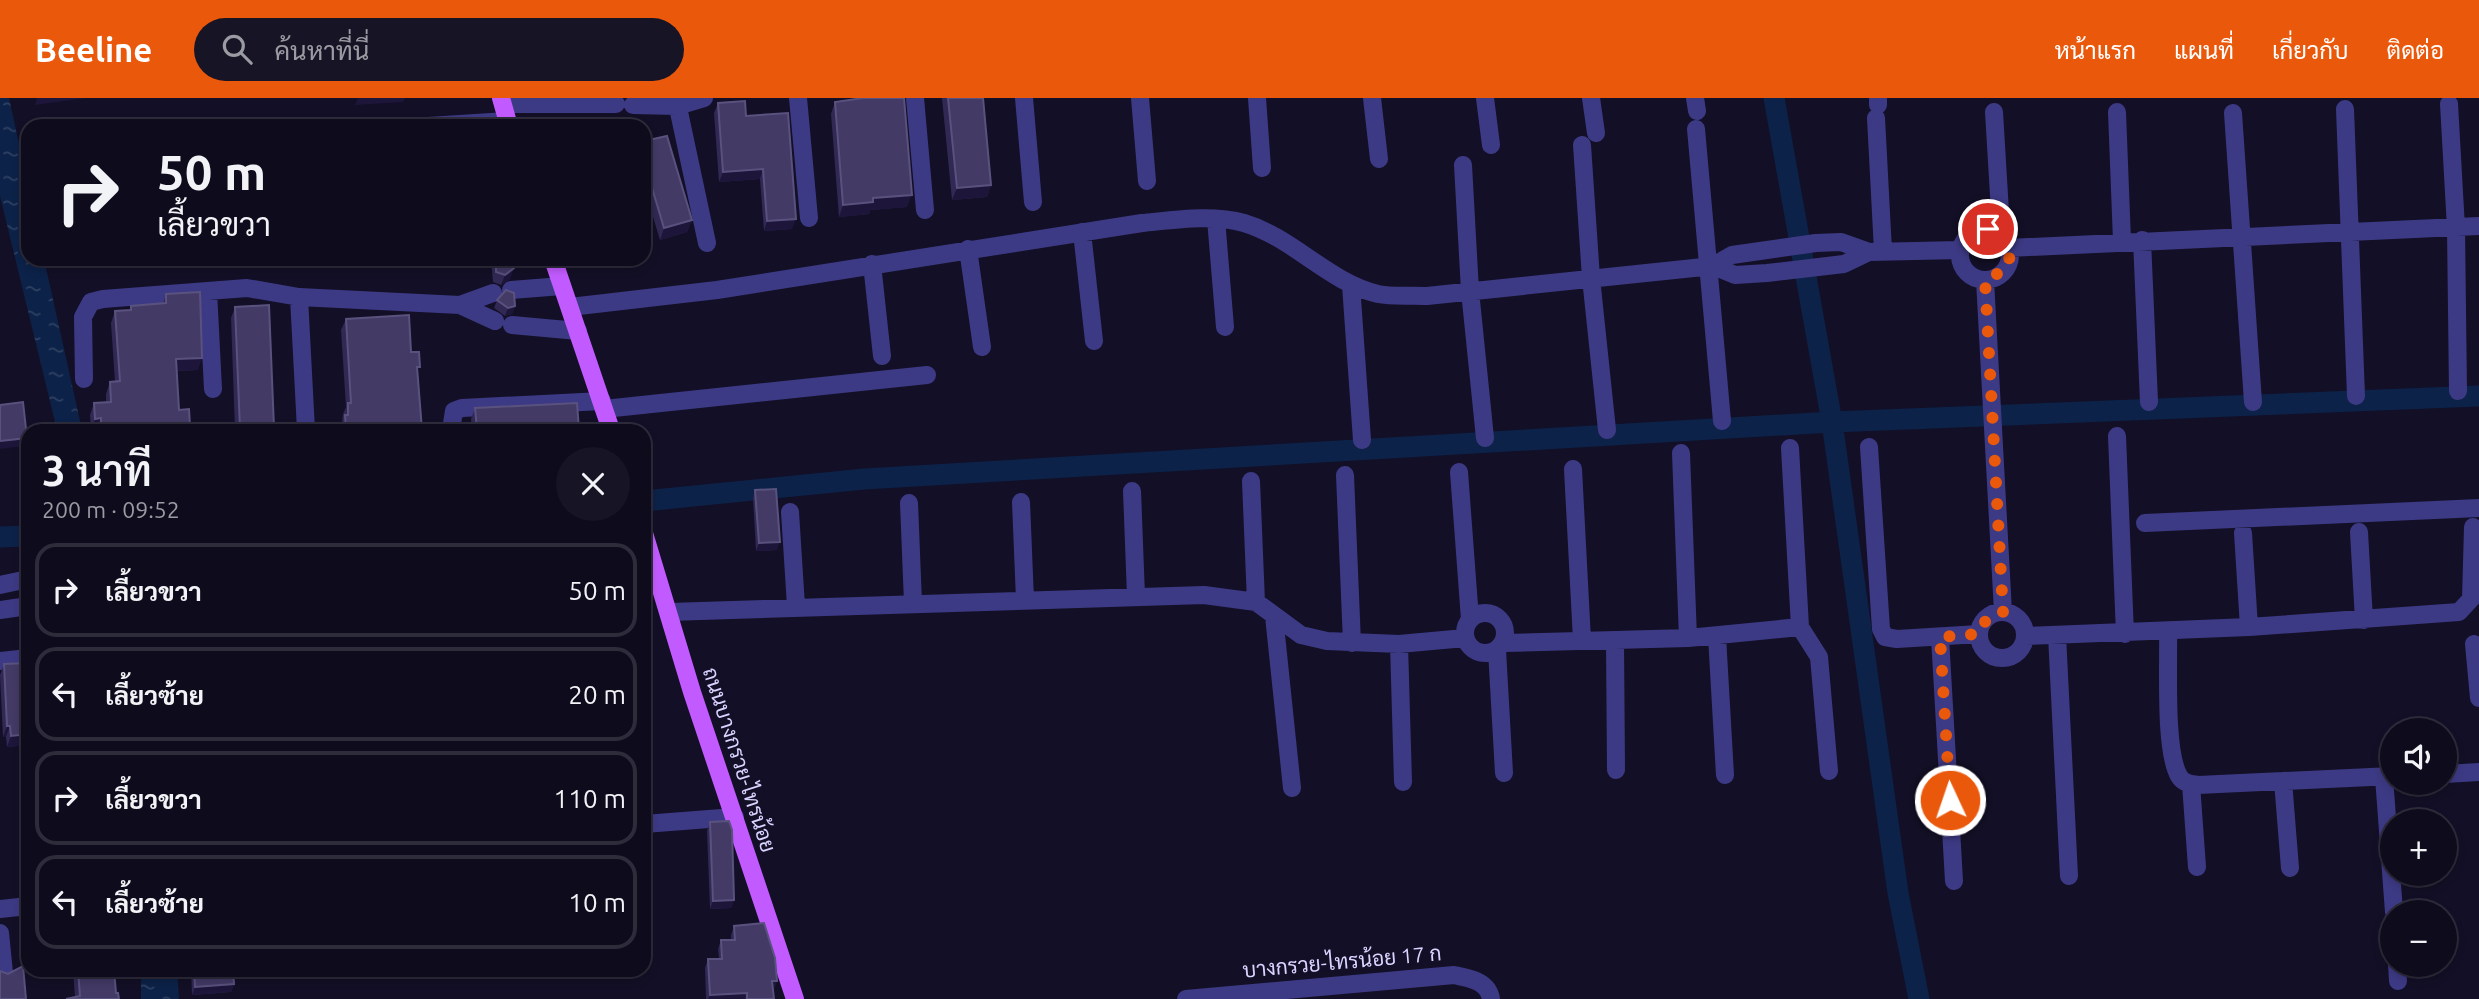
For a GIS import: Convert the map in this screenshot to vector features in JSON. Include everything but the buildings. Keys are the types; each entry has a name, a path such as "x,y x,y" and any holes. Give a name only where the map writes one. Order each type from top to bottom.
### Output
{"main road":[{"path":"555,266 609,424"},
{"name":"ถนนบางกรวย-ไทรน้อย","path":"651,554 794,999"}],"street":[{"path":"466,119 505,112 704,98"},
{"path":"798,98 809,218"},
{"path":"915,98 925,210"},
{"path":"1024,98 1033,202"},
{"path":"1140,98 1147,181"},
{"path":"1257,98 1262,168"},
{"path":"1372,98 1379,159"},
{"path":"1485,98 1491,145"},
{"path":"1591,98 1591,278 1607,430"},
{"path":"677,102 708,243"},
{"path":"2449,104 2456,228 2458,391"},
{"path":"1876,251 1878,107"},
{"path":"2345,109 2356,396"},
{"path":"1994,112 2000,212 1995,231"},
{"path":"2117,112 2122,242"},
{"path":"1696,113 1722,421"},
{"path":"2233,113 2253,402"},
{"path":"1463,165 1470,291 1485,438"},
{"path":"570,307 717,290 1142,223 1216,219 1243,223 1275,236 1351,285 1380,295 1427,296 1711,266 1732,254 1816,243 1841,242 1876,251 1960,250"},
{"path":"1216,219 1225,327"},
{"path":"2010,248 2240,235 2479,226"},
{"path":"1995,231 2010,248"},
{"path":"1985,280 1965,271 1960,250 1967,236 1973,232 1995,231"},
{"path":"1082,232 1094,341"},
{"path":"2142,240 2149,402"},
{"path":"1985,280 2005,270 2010,248"},
{"path":"968,249 982,347"},
{"path":"1711,266 1735,275 1767,273 1844,264 1876,251"},
{"path":"872,264 882,356"},
{"path":"1985,280 2003,612"},
{"path":"1351,285 1362,440"},
{"path":"460,305 502,291 562,286"},
{"path":"84,379 83,317 91,302 247,288 299,297 460,305 504,323 578,331"},
{"path":"208,291 213,389"},
{"path":"299,297 306,424"},
{"path":"452,424 454,411 462,408 603,405 928,375"},
{"path":"2118,436 2125,634"},
{"path":"1869,447 1881,629 1889,639 1979,634"},
{"path":"1790,448 1800,627 1819,657 1829,771"},
{"path":"1681,453 1689,638"},
{"path":"1573,469 1582,640"},
{"path":"1459,472 1470,619 1465,638"},
{"path":"1345,475 1352,643"},
{"path":"1251,481 1256,602"},
{"path":"1132,491 1136,596"},
{"path":"1021,502 1025,600"},
{"path":"909,503 913,603"},
{"path":"2146,523 2479,508"},
{"path":"790,512 796,606"},
{"path":"2025,636 2125,634 2364,620 2465,609 2470,599 2473,527"},
{"path":"2243,533 2249,627"},
{"path":"2359,533 2364,620"},
{"path":"0,585 21,580"},
{"path":"669,612 1204,595 1256,602 1301,635 1352,643 1399,644 1465,638"},
{"path":"0,610 21,607"},
{"path":"1470,619 1488,612 1504,623 1500,646 1504,773"},
{"path":"2003,612 2019,620 2025,636 2018,652 2001,658 1986,651 1979,634 1987,618 2003,612"},
{"path":"1274,616 1292,788"},
{"path":"1465,638 1478,652 1488,653 1500,646 1582,640 1689,638 1800,627"},
{"path":"2168,631 2172,755 2179,776 2191,784 2380,776"},
{"path":"2057,635 2069,876"},
{"path":"1717,636 1725,775"},
{"path":"1940,637 1954,881"},
{"path":"1615,641 1616,770"},
{"path":"1399,644 1403,782"},
{"path":"2474,644 2479,698"},
{"path":"0,661 21,658"},
{"path":"2457,773 2479,772"},
{"path":"2283,781 2290,868"},
{"path":"2191,784 2197,867"},
{"path":"2389,795 2393,900"},
{"path":"651,823 734,817"},
{"path":"0,909 21,907"},
{"path":"0,933 4,973"},
{"name":"บางกรวย-ไทรน้อย 17 ก","path":"1186,999 1454,975 1477,980 1490,992 1491,999"}],"water":[{"path":"0,98 9,98 21,153 21,266 46,266 81,424 56,424 0,196"},
{"path":"141,977 177,977 179,999 141,999"}],"waterway":[{"path":"1774,98 1832,422 1898,893 1919,999"},
{"path":"651,500 864,479 1832,422 2479,396"},
{"path":"0,537 21,536"}],"route":[{"path":"1950,800 1940,637 1979,634 1987,618 2003,612 1985,280 1993,279 2005,270 2009,263 2010,248 2002,235 1988,229"}]}
